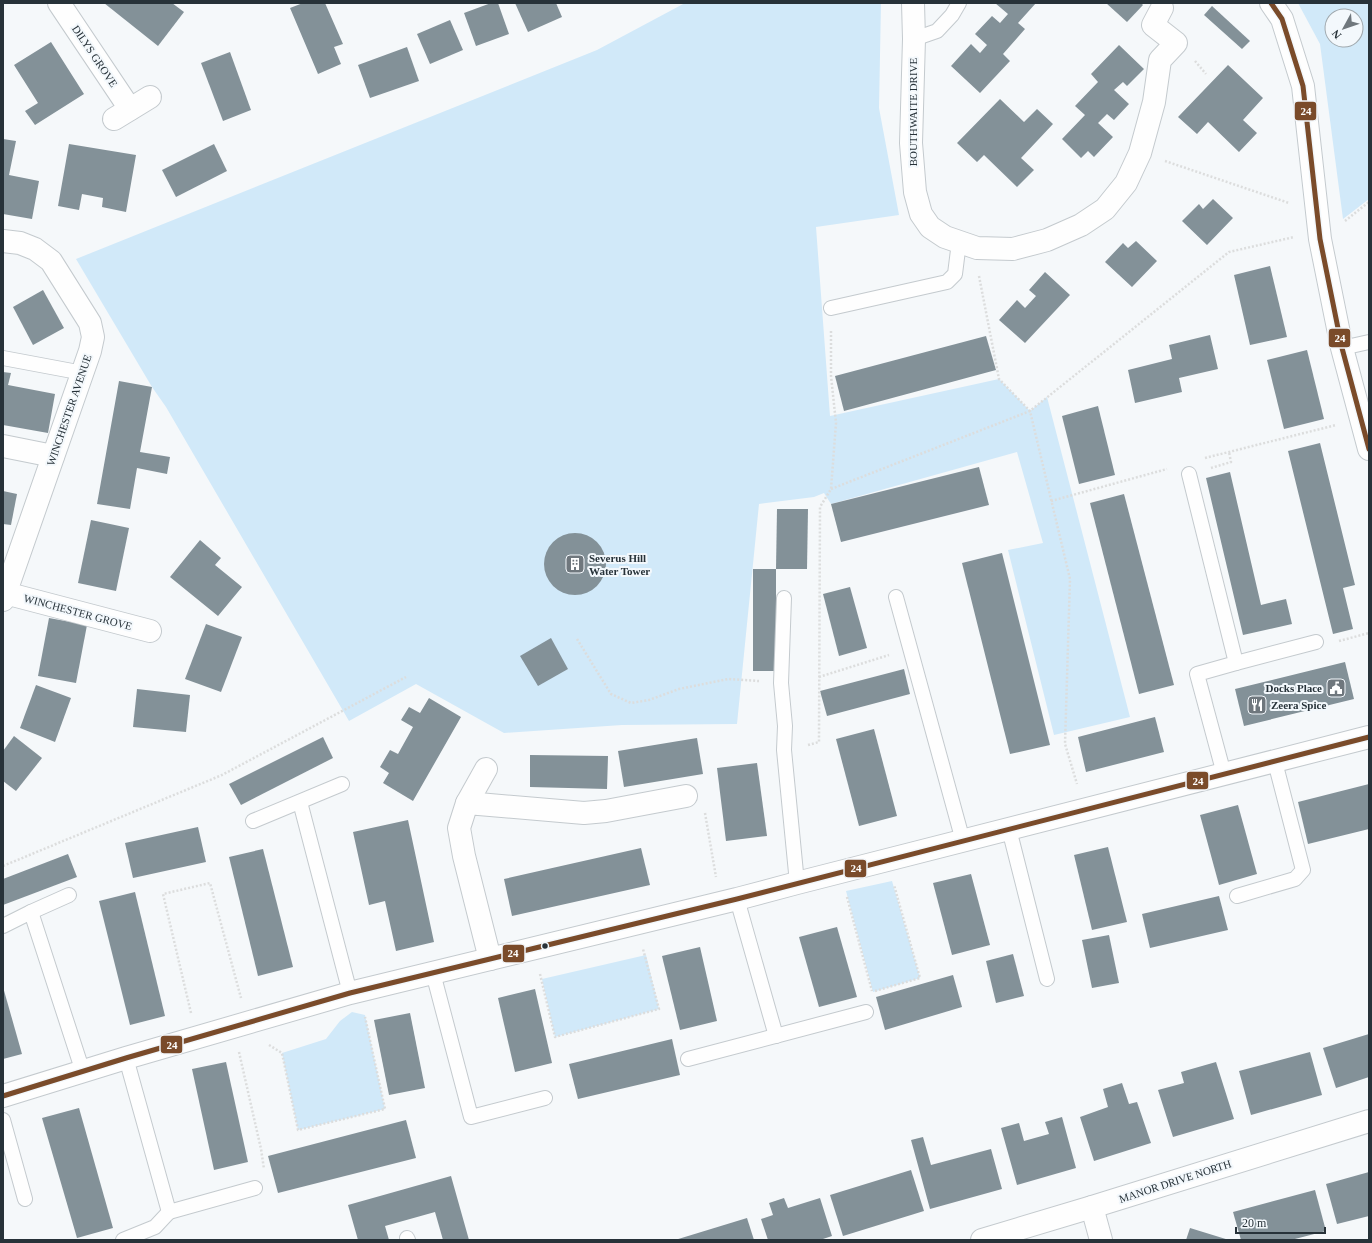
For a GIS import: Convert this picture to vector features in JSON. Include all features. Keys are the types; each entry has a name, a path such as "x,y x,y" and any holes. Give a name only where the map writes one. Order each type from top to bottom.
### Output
{"street":[{"name":"DILYS GROVE","path":"59,3 122,114 150,97"},
{"name":"BOUTHWAITE DRIVE","path":"913,3 914,39 911,143 915,192 921,214 930,227 944,237 968,245 1013,249 1048,240 1081,225 1105,209 1126,183 1140,153 1154,102 1160,60 1176,43 1153,25 1162,8"},
{"path":"1271,3 1282,19 1303,86 1320,239 1342,348 1369,449"},
{"name":"WINCHESTER AVENUE","path":"4,596 83,373 93,337 90,323 51,261 35,249 11,242"},
{"path":"3,446 54,456"},
{"name":"WINCHESTER GROVE","path":"4,596 150,631"},
{"path":"3,1096 126,1058 356,992 729,901 797,882 1369,737"},
{"path":"486,769 467,803 459,828 464,856 490,959"},
{"path":"467,803 584,812 606,811 686,796"},
{"name":"MANOR DRIVE NORTH","path":"982,1240 1369,1121"},
{"path":"1092,1207 1101,1240"}],"lane":[{"path":"914,39 937,31 952,15 959,3"},
{"path":"831,308 947,282 955,274 968,245"},
{"path":"1342,348 1369,342"},
{"path":"3,358 83,373"},
{"path":"1189,474 1236,663"},
{"path":"896,597 963,841"},
{"path":"784,598 781,683 784,750 797,882"},
{"path":"1224,774 1197,674 1316,642"},
{"path":"1237,896 1295,879 1303,870 1275,762"},
{"path":"253,821 342,784"},
{"path":"300,802 356,992"},
{"path":"1009,829 1047,979"},
{"path":"3,926 69,895"},
{"path":"729,901 776,1036"},
{"path":"31,912 83,1072"},
{"path":"433,973 472,1117 545,1098"},
{"path":"688,1059 866,1012"},
{"path":"126,1058 169,1212"},
{"path":"3,1120 25,1199"},
{"path":"123,1240 155,1228 169,1212 255,1188"}],"path":[{"path":"1193,59 1206,74"},
{"path":"1194,171 1317,213"},
{"path":"831,489 1030,411 1229,252 1294,237 1320,239 1369,202"},
{"path":"968,245 976,263 999,379 1030,411 1070,579 1065,744 1084,809"},
{"path":"784,750 819,742 820,507 831,489 836,423 831,376 831,308"},
{"path":"1200,460 1361,419"},
{"path":"1189,474 1231,462 1229,452"},
{"path":"1051,501 1170,468"},
{"path":"1316,642 1330,643 1369,633"},
{"path":"576,639 611,694 631,703 649,700 679,689 728,679 781,683"},
{"path":"819,677 910,648"},
{"path":"3,866 222,775 406,676"},
{"path":"686,796 702,794 729,901"},
{"path":"840,872 872,992 920,978 886,860"},
{"path":"197,1038 163,894 210,883 243,1025 238,1050 261,1149 264,1175 255,1188"},
{"path":"534,948 555,1037 659,1009 636,924"},
{"path":"243,1025 282,1053 298,1130 385,1109 365,1015 356,992"}],"shaded area":[{"path":"685,3 881,3 879,108 899,215 816,227 830,416 999,379 1030,411 1047,397 1130,717 1054,735 1008,550 1043,543 1017,452 831,504 824,493 814,497 759,504 737,724 622,725 504,733 416,684 349,721 166,407 152,387 76,259 597,50"},
{"path":"1298,3 1369,3 1369,199 1343,219 1320,44"},
{"path":"892,881 920,978 873,992 846,891"},
{"path":"646,955 659,1009 555,1037 542,979"},
{"path":"352,1012 365,1015 385,1109 298,1130 282,1053 326,1039 340,1021"}],"building":[{"path":"104,3 172,3 184,12 158,46"},
{"path":"303,3 325,3 343,44 334,47 341,64 318,74 290,8"},
{"path":"491,3 498,3 509,34 476,46 464,13"},
{"path":"515,3 556,3 562,17 528,32"},
{"path":"995,3 1036,3 1018,23 1025,29 1003,54 1010,61 980,93 951,66 971,44 980,53 987,45 975,34 992,16 1000,23 1008,14"},
{"path":"1106,3 1141,3 1143,5 1127,22"},
{"path":"1212,6 1250,41 1242,49 1204,15"},
{"path":"450,20 463,50 430,64 417,34"},
{"path":"51,42 84,94 35,125 25,111 38,103 14,65"},
{"path":"1119,45 1144,69 1127,86 1123,82 1114,90 1129,104 1114,120 1107,114 1098,123 1113,137 1094,157 1088,151 1081,158 1062,139 1085,115 1075,106 1098,82 1091,74"},
{"path":"407,47 419,81 370,98 358,65"},
{"path":"230,52 251,110 223,121 201,63"},
{"path":"1228,65 1263,98 1243,120 1257,133 1239,152 1208,122 1197,134 1178,117"},
{"path":"1000,99 1024,122 1037,109 1053,124 1021,158 1034,170 1017,187 984,155 977,162 957,143"},
{"path":"3,139 16,141 9,175 39,181 32,219 3,214"},
{"path":"69,144 136,155 126,212 102,207 103,198 82,194 79,210 58,206"},
{"path":"214,144 227,171 176,197 162,170"},
{"path":"1213,199 1233,218 1207,245 1182,221 1199,204 1203,209"},
{"path":"1136,241 1157,261 1132,287 1105,262 1123,243 1128,248"},
{"path":"1270,266 1287,337 1250,345 1234,275"},
{"path":"1045,272 1070,295 1025,343 999,320 1017,300 1025,308 1036,296 1029,290"},
{"path":"43,290 64,328 33,345 13,307"},
{"path":"1210,335 1218,369 1179,378 1182,392 1135,403 1128,370 1172,359 1169,345"},
{"path":"986,336 996,370 844,411 835,376"},
{"path":"1307,350 1324,419 1284,429 1267,360"},
{"path":"3,372 11,373 8,385 55,394 48,433 3,425"},
{"path":"119,381 152,387 140,452 170,457 167,474 137,468 130,509 97,504"},
{"path":"1098,406 1115,475 1079,484 1062,416"},
{"path":"1320,443 1355,585 1343,588 1353,629 1333,634 1288,451"},
{"path":"979,467 989,505 841,542 831,504"},
{"path":"1230,472 1261,605 1286,599 1292,624 1243,635 1206,478"},
{"path":"3,491 17,494 11,525 3,524"},
{"path":"1124,494 1174,685 1139,694 1090,503"},
{"path":"777,509 808,509 807,569 776,569"},
{"path":"91,520 129,528 116,591 78,583"},
{"name":"Severus Hill Water Tower","path":"569,533 581,533 597,542 604,552 606,564 604,576 597,586 581,595 569,595 558,590 549,581 544,570 544,558 549,547 558,538"},
{"path":"200,540 221,558 215,565 242,587 218,616 170,577"},
{"path":"1002,553 1050,745 1010,754 962,563"},
{"path":"753,569 776,569 776,671 753,671"},
{"path":"850,587 867,648 839,656 823,594"},
{"path":"49,618 87,625 76,683 38,676"},
{"path":"206,624 242,637 221,692 185,679"},
{"path":"551,638 568,669 538,686 520,656"},
{"path":"1345,662 1354,699 1244,726 1235,689"},
{"path":"904,669 910,694 827,716 820,691"},
{"path":"36,685 71,698 55,742 20,728"},
{"path":"137,689 190,695 186,732 133,727"},
{"path":"429,698 461,717 413,801 383,783 389,773 380,767 390,750 398,754 413,727 401,720 409,707 420,713"},
{"path":"1155,717 1164,752 1086,772 1078,737"},
{"path":"874,729 897,816 859,826 836,739"},
{"path":"14,736 42,758 16,791 3,781 3,751"},
{"path":"323,737 333,758 241,805 229,784"},
{"path":"697,738 703,774 624,787 618,751"},
{"path":"530,755 608,756 607,789 530,787"},
{"path":"757,763 767,836 726,841 717,768"},
{"path":"1369,784 1369,829 1308,844 1298,802"},
{"path":"1238,805 1257,874 1219,885 1200,815"},
{"path":"408,820 434,942 396,951 385,901 369,905 353,832"},
{"path":"198,827 206,862 133,878 125,843"},
{"path":"1108,847 1127,922 1092,930 1074,855"},
{"path":"641,848 650,885 512,916 504,879"},
{"path":"263,849 293,967 258,976 229,857"},
{"path":"68,854 77,877 3,905 3,879"},
{"path":"971,874 990,945 952,955 933,883"},
{"path":"135,892 165,1016 130,1025 99,901"},
{"path":"1219,896 1228,930 1150,948 1142,914"},
{"path":"837,927 857,997 819,1007 799,937"},
{"path":"1109,935 1119,983 1092,988 1082,940"},
{"path":"700,947 717,1021 680,1030 662,956"},
{"path":"1013,954 1024,996 996,1003 986,961"},
{"path":"953,975 962,1007 885,1030 876,997"},
{"path":"3,987 22,1054 3,1059"},
{"path":"535,989 552,1063 515,1072 498,998"},
{"path":"410,1013 425,1088 389,1095 374,1020"},
{"path":"1369,1034 1369,1077 1336,1088 1323,1048"},
{"path":"672,1039 680,1075 578,1099 569,1064"},
{"path":"1310,1052 1322,1095 1251,1115 1239,1071"},
{"path":"226,1062 248,1162 214,1170 192,1069"},
{"path":"1216,1062 1234,1119 1173,1137 1158,1090 1184,1083 1181,1072"},
{"path":"1122,1083 1129,1104 1137,1102 1151,1143 1094,1161 1080,1117 1108,1107 1103,1089"},
{"path":"79,1108 113,1228 77,1238 42,1118"},
{"path":"1062,1117 1076,1168 1017,1185 1001,1128 1019,1123 1024,1141 1049,1134 1045,1122"},
{"path":"406,1120 416,1158 278,1193 268,1156"},
{"path":"923,1137 931,1165 991,1149 1002,1189 930,1209 911,1140"},
{"path":"911,1170 924,1211 843,1236 830,1195"},
{"path":"1369,1172 1369,1216 1337,1224 1326,1184"},
{"path":"451,1176 469,1240 443,1240 435,1212 385,1226 389,1240 358,1240 348,1205"},
{"path":"1315,1190 1326,1231 1291,1240 1241,1240 1233,1212"},
{"path":"784,1198 788,1208 820,1198 832,1236 820,1240 768,1240 761,1219 773,1215 769,1203"},
{"path":"747,1218 754,1240 675,1240"},
{"path":"1190,1228 1229,1240 1186,1240"}],"transit line":[{"name":"24","path":"1271,3 1282,19 1303,86 1320,239 1342,348 1369,449"},
{"name":"24","path":"3,1096 126,1058 350,993 737,899 1369,737"}],"place":[{"name":"Severus Hill Water Tower","path":"575,564"},
{"name":"Docks Place","path":"1336,688"},
{"name":"Zeera Spice","path":"1257,705"}]}
